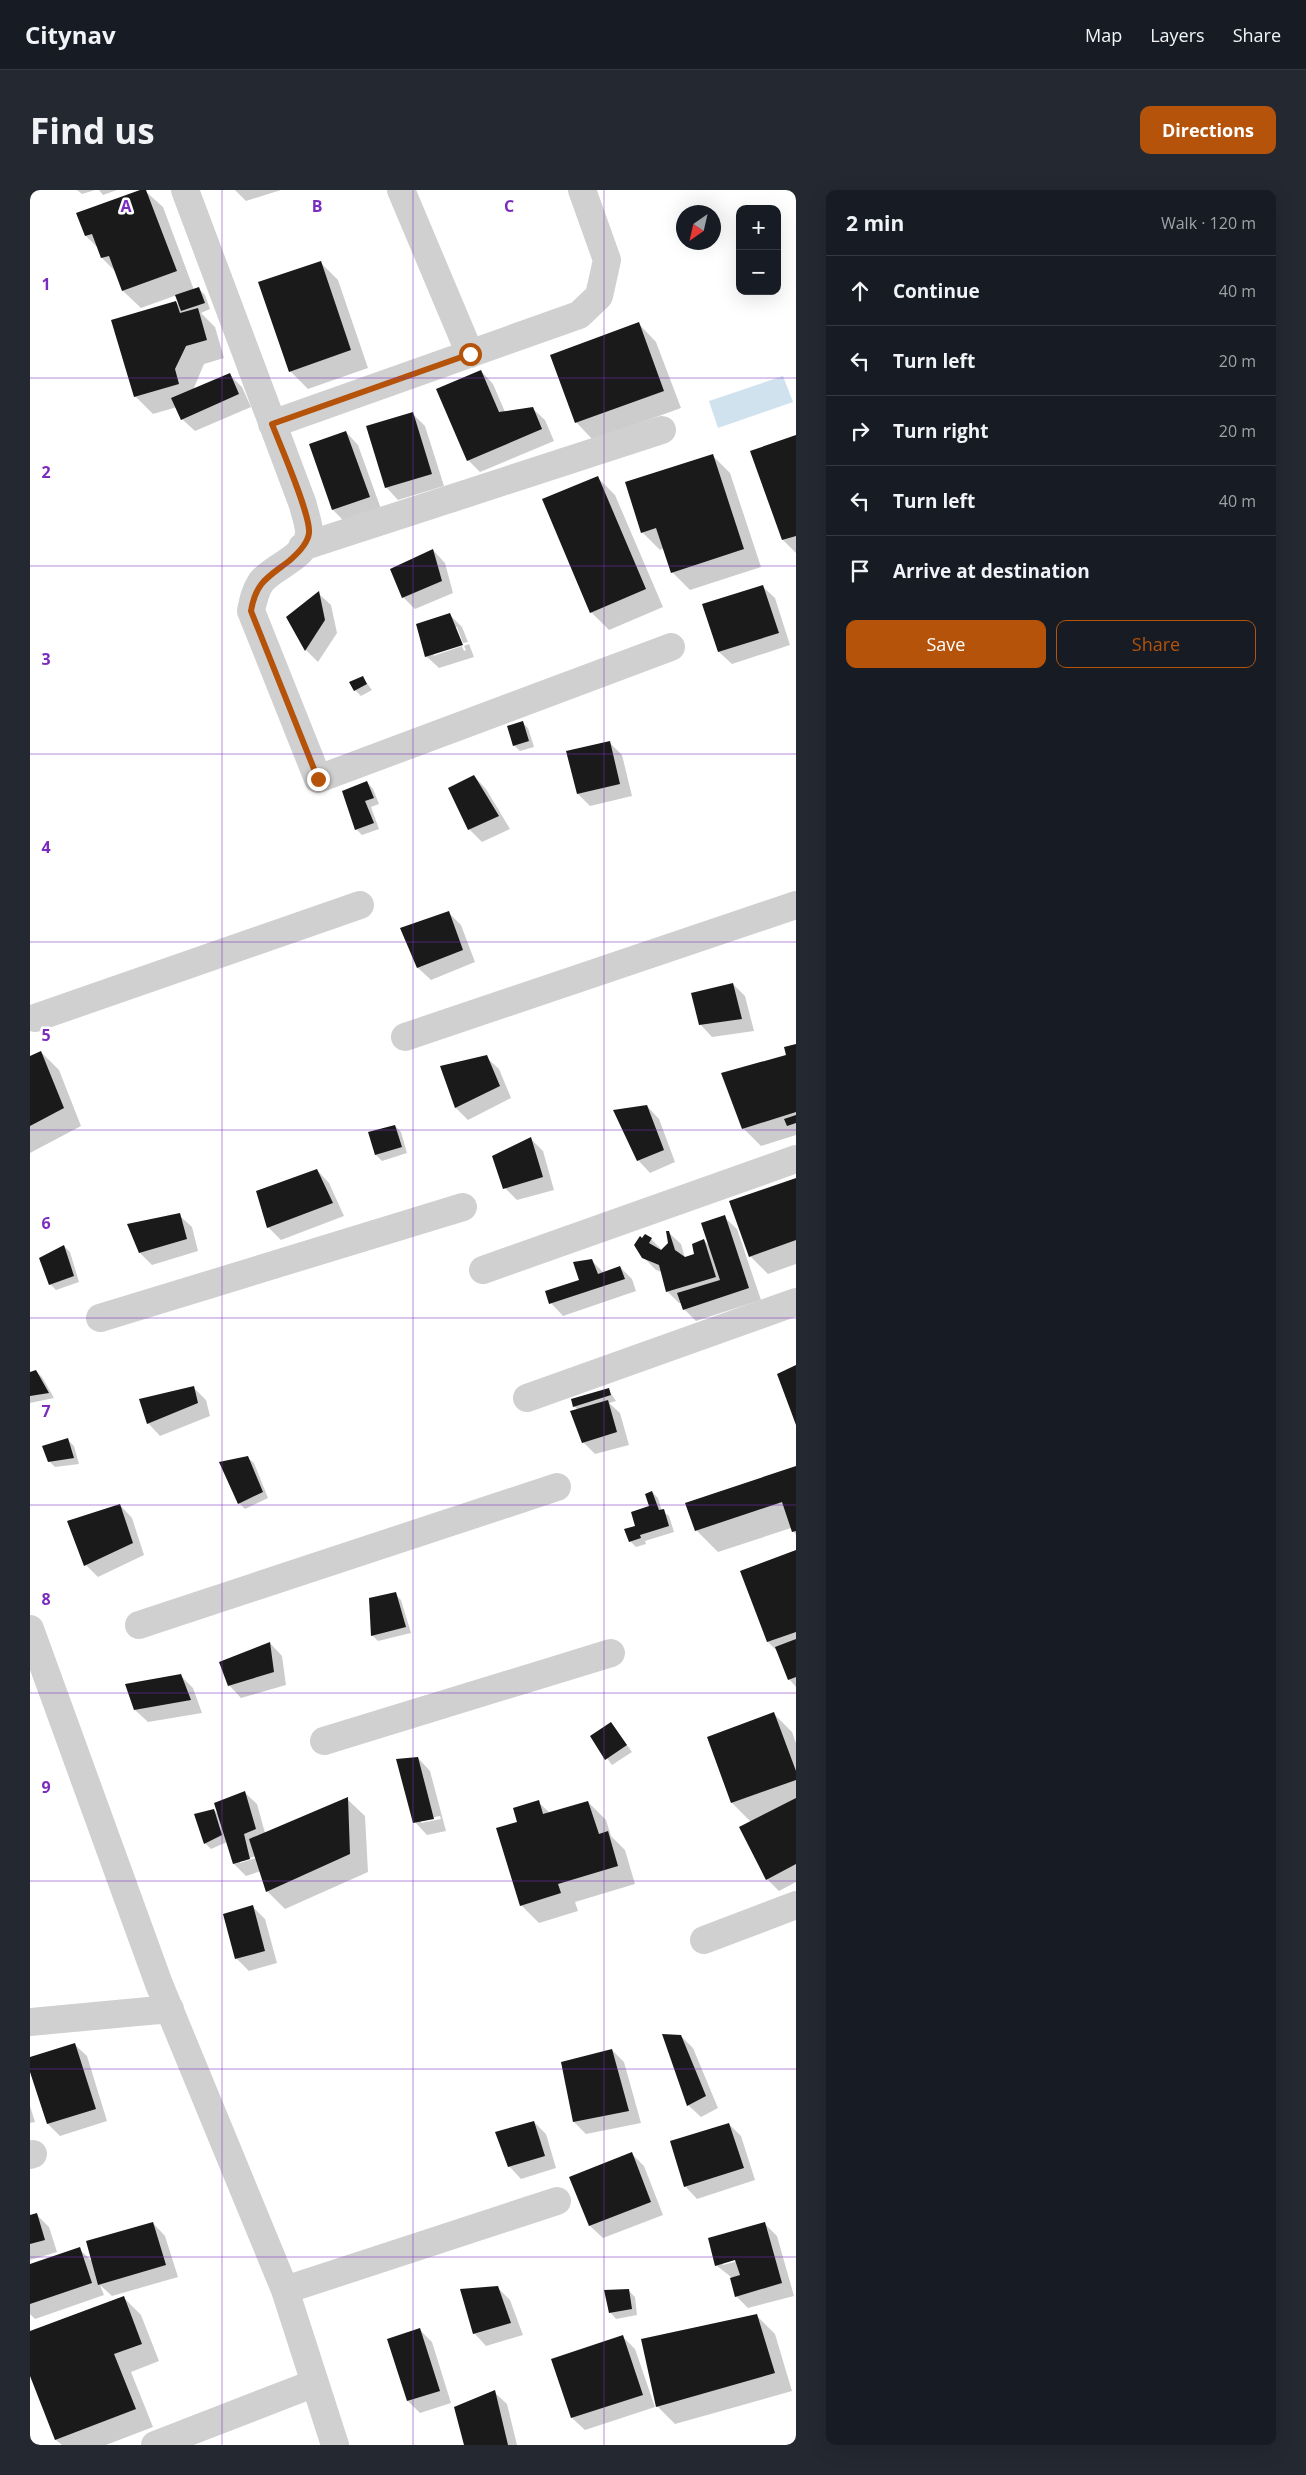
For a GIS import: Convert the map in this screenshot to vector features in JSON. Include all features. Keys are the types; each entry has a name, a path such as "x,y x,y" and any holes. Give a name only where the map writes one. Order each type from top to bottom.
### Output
{"street":[{"path":"185,190 303,505 309,534 302,547 290,560 262,580 253,596 251,611 318,779 671,647"},
{"path":"401,190 470,354"},
{"path":"272,424 579,315 599,296 607,260 582,190"},
{"path":"302,547 662,430"},
{"path":"35,1018 360,905"},
{"path":"405,1037 796,905"},
{"path":"483,1270 796,1159"},
{"path":"100,1318 463,1207"},
{"path":"527,1398 796,1302"},
{"path":"139,1625 557,1487"},
{"path":"30,1629 170,2010 285,2290 335,2445"},
{"path":"324,1741 611,1653"},
{"path":"704,1940 796,1905"},
{"path":"30,2022 170,2010"},
{"path":"285,2290 557,2201"},
{"path":"155,2445 315,2383"}],"water":[{"path":"783,376 793,402 718,428 709,401"}],"building":[{"path":"140,190 146,190 177,271 122,291 109,256 101,258 92,234 85,236 76,213"},
{"path":"321,261 351,350 289,372 258,282"},
{"path":"199,287 205,303 181,311 175,295"},
{"path":"176,301 180,313 198,308 207,340 186,346 175,369 179,384 134,397 111,320"},
{"path":"639,322 664,391 575,423 550,355"},
{"path":"481,370 499,412 533,407 542,429 467,461 436,389"},
{"path":"230,373 239,394 181,420 171,398"},
{"path":"413,412 432,474 385,488 366,426"},
{"path":"346,431 370,497 332,510 309,444"},
{"path":"796,435 796,536 782,540 750,451"},
{"path":"713,454 744,549 671,573 656,528 641,533 625,482"},
{"path":"598,476 646,589 590,613 542,499"},
{"path":"433,549 442,581 402,598 390,569"},
{"path":"763,585 779,633 718,652 702,604"},
{"path":"319,591 325,620 305,651 286,617"},
{"path":"450,613 463,645 425,657 416,624"},
{"path":"363,676 367,684 354,691 349,682"},
{"path":"523,721 529,741 513,746 507,726"},
{"path":"610,741 620,784 577,794 566,751"},
{"path":"474,775 499,816 468,830 448,788"},
{"path":"367,781 374,798 365,801 374,823 355,830 342,791"},
{"path":"449,911 463,950 417,968 400,928"},
{"path":"733,983 742,1019 699,1025 691,993"},
{"path":"796,1044 796,1112 742,1129 721,1073 786,1055 784,1047"},
{"path":"41,1051 64,1108 30,1126 30,1056"},
{"path":"487,1055 500,1086 455,1108 440,1066"},
{"path":"647,1105 664,1150 637,1161 613,1110"},
{"path":"796,1115 796,1123 787,1126 784,1119"},
{"path":"395,1125 402,1147 375,1155 368,1132"},
{"path":"531,1137 543,1177 503,1189 492,1156"},
{"path":"317,1169 333,1203 267,1228 256,1191"},
{"path":"796,1178 796,1240 749,1257 729,1201"},
{"path":"180,1213 187,1239 139,1253 127,1224"},
{"path":"725,1215 749,1288 683,1310 677,1293 720,1280 701,1223"},
{"path":"666,1231 669,1231 675,1250 685,1257 694,1254 692,1244 704,1239 716,1277 666,1292 659,1265 642,1258 634,1245 640,1236 642,1238 645,1234 652,1238 649,1243 661,1250 668,1243"},
{"path":"64,1245 74,1276 49,1285 39,1258"},
{"path":"592,1259 598,1274 620,1266 625,1279 549,1304 545,1291 579,1280 573,1262"},
{"path":"796,1365 796,1425 777,1374"},
{"path":"36,1370 49,1393 30,1396 30,1372"},
{"path":"194,1386 198,1403 147,1424 139,1399"},
{"path":"609,1388 611,1395 573,1407 571,1399"},
{"path":"608,1400 617,1432 582,1443 570,1411"},
{"path":"68,1438 74,1458 48,1462 42,1446"},
{"path":"248,1456 263,1492 238,1504 219,1462"},
{"path":"796,1466 796,1531 792,1532 782,1502 695,1531 685,1503"},
{"path":"652,1491 659,1510 664,1509 669,1526 640,1535 641,1538 629,1542 624,1529 635,1526 631,1512 649,1506 645,1494"},
{"path":"120,1504 133,1543 84,1566 67,1521"},
{"path":"796,1550 796,1632 767,1642 740,1571"},
{"path":"396,1592 406,1627 371,1636 369,1598"},
{"path":"796,1639 796,1677 788,1680 775,1647"},
{"path":"270,1642 274,1672 228,1686 219,1662"},
{"path":"181,1674 191,1700 134,1710 125,1684"},
{"path":"774,1712 796,1771 796,1780 731,1803 707,1737"},
{"path":"611,1722 627,1745 605,1760 590,1736"},
{"path":"418,1757 434,1819 413,1823 396,1759"},
{"path":"245,1791 256,1829 244,1834 250,1859 233,1864 214,1803"},
{"path":"348,1797 350,1854 266,1892 249,1839"},
{"path":"796,1798 796,1864 766,1880 739,1827"},
{"path":"539,1800 543,1814 588,1801 599,1834 608,1831 618,1866 558,1884 561,1893 520,1906 496,1828 517,1822 513,1808"},
{"path":"214,1809 222,1835 204,1844 194,1814"},
{"path":"253,1905 265,1951 235,1959 223,1914"},
{"path":"662,2034 681,2035 706,2096 687,2106"},
{"path":"75,2043 96,2109 47,2124 30,2072 30,2057"},
{"path":"612,2049 629,2111 573,2122 561,2062"},
{"path":"534,2121 545,2156 508,2167 495,2132"},
{"path":"729,2123 744,2168 684,2187 670,2141"},
{"path":"632,2152 651,2202 589,2226 569,2177"},
{"path":"37,2213 45,2240 30,2244 30,2215"},
{"path":"153,2222 166,2265 98,2285 86,2241"},
{"path":"765,2222 782,2283 735,2297 730,2278 740,2275 735,2260 715,2266 708,2238"},
{"path":"80,2247 92,2283 30,2304 30,2264"},
{"path":"498,2286 511,2323 473,2334 460,2289"},
{"path":"629,2289 632,2309 609,2313 604,2290"},
{"path":"124,2296 142,2344 114,2354 136,2409 55,2440 30,2376 30,2331"},
{"path":"757,2314 775,2373 656,2407 641,2339"},
{"path":"420,2328 440,2391 407,2401 387,2339"},
{"path":"623,2335 643,2395 571,2418 551,2359"},
{"path":"495,2390 508,2445 464,2445 454,2407"}],"route":[{"path":"318,779 251,611 253,596 262,580 290,560 302,547 309,534 303,505 272,424 470,354"}]}
